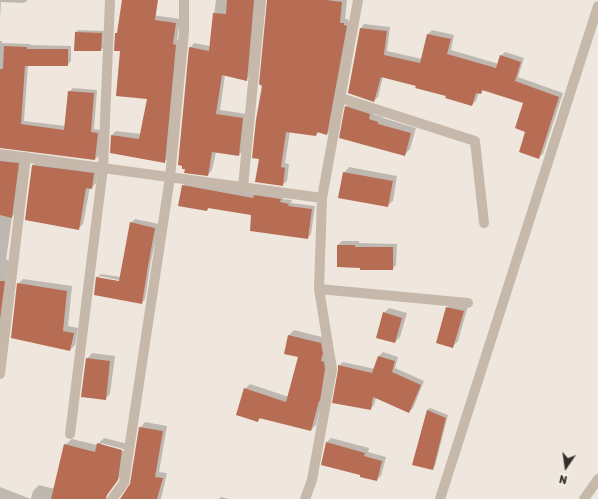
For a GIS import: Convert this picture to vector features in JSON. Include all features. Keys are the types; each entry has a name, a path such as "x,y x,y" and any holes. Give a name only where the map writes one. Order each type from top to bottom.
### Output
{"street":[{"path":"70,434 103,168 110,0"},
{"path":"112,499 124,484 170,178 184,32 184,0"},
{"path":"243,187 261,0"},
{"path":"305,499 312,480 332,369 319,289 322,198 358,0"},
{"path":"440,499 598,6"},
{"path":"341,98 475,140 484,223"},
{"path":"0,154 322,198"},
{"path":"0,374 26,157"},
{"path":"319,289 468,303"},
{"path":"584,499 598,479"}],"building":[{"path":"122,0 158,0 155,20 176,23 173,44 176,45 165,163 110,153 111,135 139,139 147,99 116,96 120,51 114,51 115,33 117,33"},
{"path":"227,0 254,0 247,81 222,75 216,114 243,118 239,156 212,152 208,176 184,173 185,169 182,169 182,166 178,165 189,47 209,51 213,13 226,14"},
{"path":"267,0 326,0 342,2 340,23 344,23 344,25 347,26 327,135 317,132 316,136 286,132 281,167 285,168 283,186 255,182 259,159 252,158 256,120 262,86 259,84"},
{"path":"360,28 387,31 384,55 420,63 427,34 451,39 447,54 496,68 500,55 521,62 515,81 559,97 539,159 519,152 525,132 515,128 523,103 482,90 481,94 476,93 472,106 445,98 446,96 415,88 416,86 381,77 374,102 348,93"},
{"path":"75,32 102,33 101,51 74,51"},
{"path":"4,46 27,47 27,49 68,49 68,66 25,66 21,124 64,130 68,91 94,93 91,132 98,133 95,160 0,148 0,69 3,69"},
{"path":"345,106 370,114 369,119 378,122 378,124 411,133 405,156 339,138"},
{"path":"0,161 19,163 12,218 0,215"},
{"path":"32,165 94,173 92,189 86,188 79,230 25,220"},
{"path":"343,172 393,181 388,207 338,198"},
{"path":"182,185 253,198 254,195 281,199 280,202 289,204 288,206 312,209 308,239 250,231 251,215 208,208 207,211 178,206"},
{"path":"130,222 155,228 142,304 94,295 96,277 119,281"},
{"path":"337,245 355,245 355,247 393,247 393,270 360,270 360,268 337,267"},
{"path":"0,281 5,281 0,319"},
{"path":"17,283 67,291 63,331 74,333 70,351 11,338"},
{"path":"446,307 464,311 453,348 436,343"},
{"path":"383,312 402,318 395,343 376,338"},
{"path":"288,335 321,343 323,353 321,361 324,362 325,369 320,401 311,431 259,418 258,422 236,415 244,388 286,402 298,357 284,354"},
{"path":"378,356 395,361 392,372 421,385 409,413 373,397 371,410 332,403 338,365 372,373"},
{"path":"86,358 110,361 106,400 81,397"},
{"path":"427,410 446,418 433,470 412,465"},
{"path":"139,427 163,431 155,477 163,478 157,499 120,499 130,484"},
{"path":"326,442 365,453 364,456 382,461 377,481 321,465"},
{"path":"97,443 122,450 118,480 107,495 106,499 51,499 64,444 95,452"}]}
